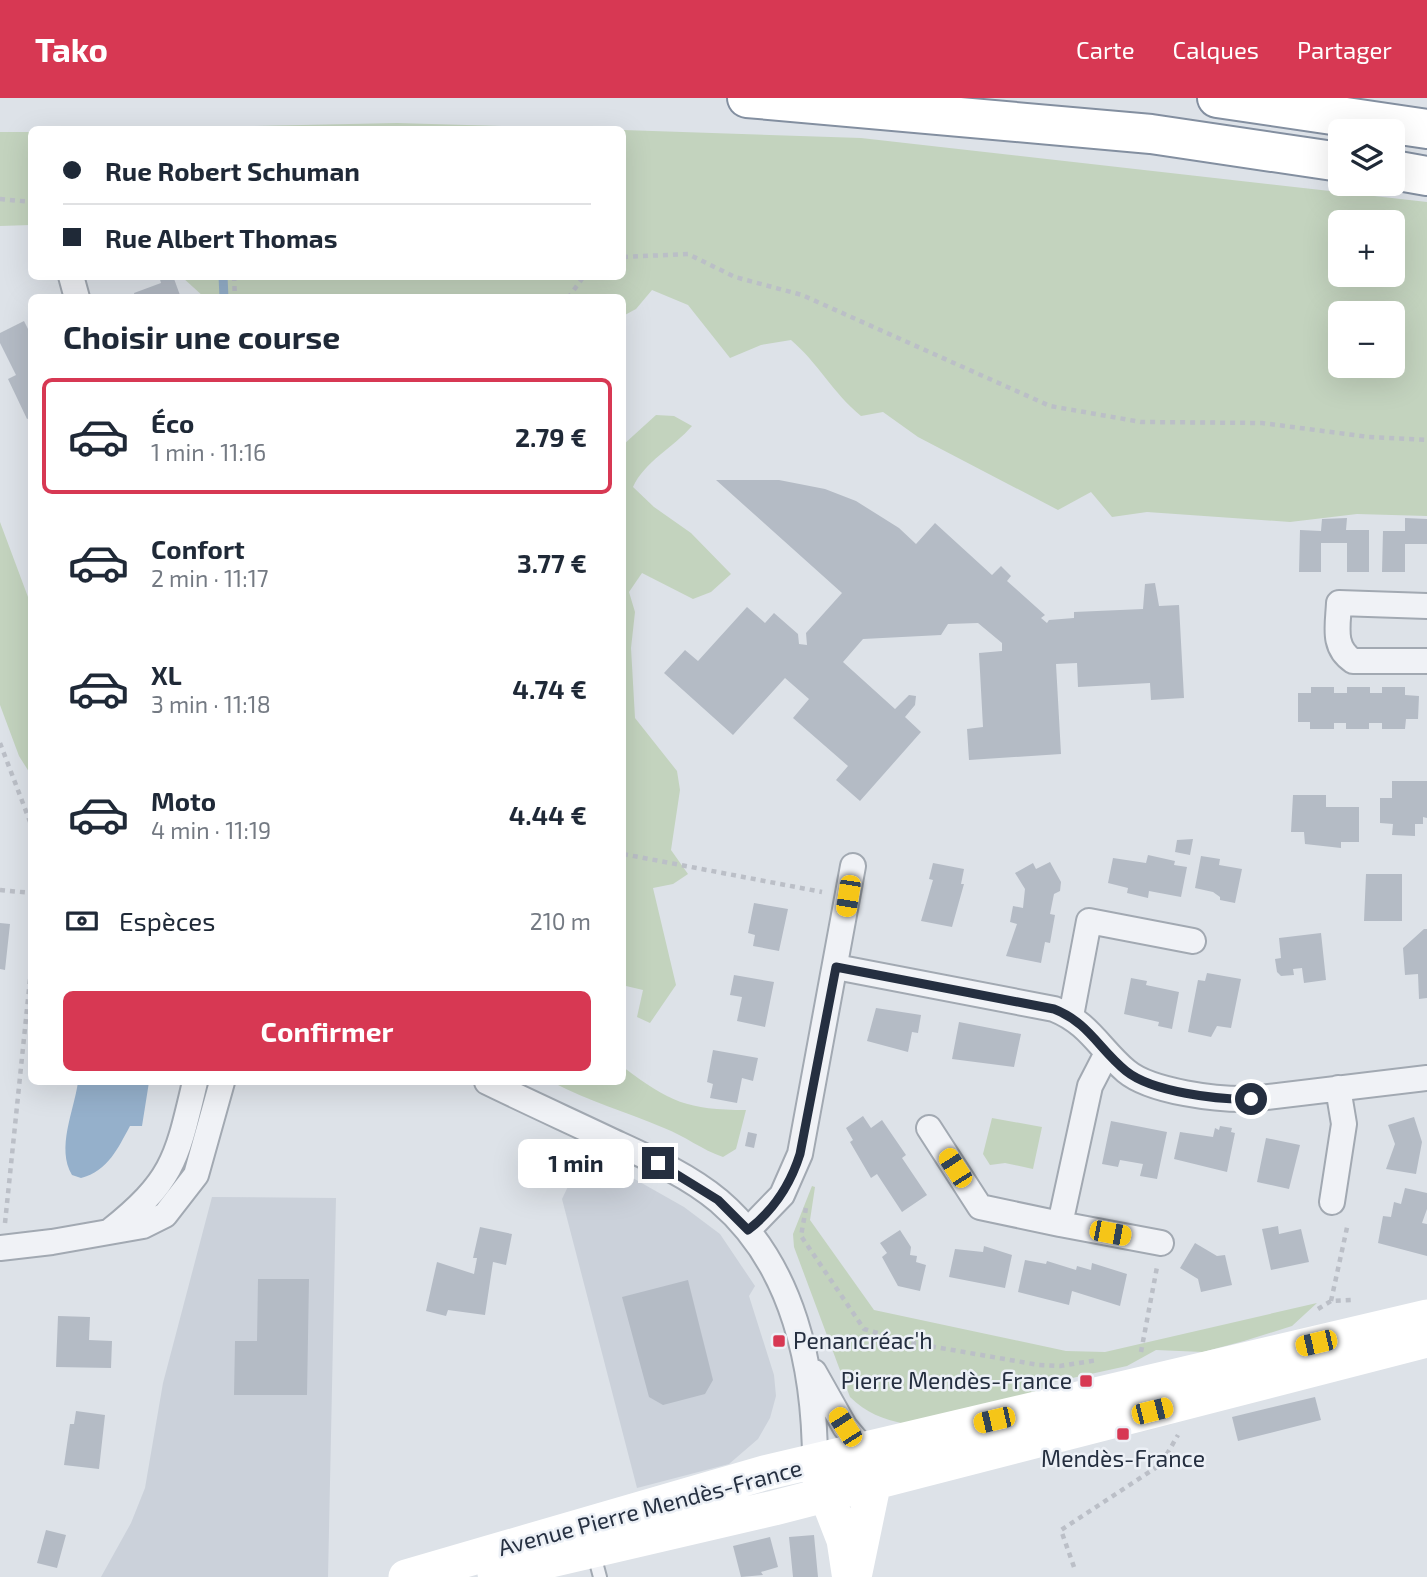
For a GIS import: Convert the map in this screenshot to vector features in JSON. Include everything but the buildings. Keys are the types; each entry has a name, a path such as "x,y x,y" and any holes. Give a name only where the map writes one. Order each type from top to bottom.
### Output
{"highway":[{"path":"747,98 1151,134 1328,160"},
{"path":"1217,98 1427,129"},
{"path":"1405,172 1427,176"}],"street":[{"path":"1427,606 1339,603 1338,644 1344,655 1353,661 1427,661"},
{"path":"748,1230 775,1205 796,1167 853,866"},
{"path":"1071,1016 1088,921 1194,941"},
{"path":"836,967 1033,1003 1071,1016 1083,1024 1126,1071 1147,1083 1233,1100 1427,1078"},
{"path":"1059,1224 1090,1086 1107,1053"},
{"path":"110,1231 155,1190 172,1167 194,1085"},
{"path":"1,1239 110,1231 156,1221 187,1191 202,1162 221,1085"},
{"path":"493,1085 674,1171 718,1200 748,1230 780,1283 806,1355 831,1405 869,1466 852,1577"},
{"path":"1332,1202 1344,1124 1338,1088"},
{"path":"929,1128 980,1207 1161,1243"},
{"name":"Avenue Pierre Mendès-France","path":"481,1577 597,1564 819,1479 1427,1317"},
{"name":"Avenue Pierre Mendès-France","path":"869,1466 1427,1340"},
{"path":"806,1355 819,1479 844,1540 852,1577"},
{"name":"Avenue Pierre Mendès-France","path":"406,1577 714,1486 819,1479"}],"path":[{"path":"0,199 28,202"},
{"path":"626,257 688,254 735,276 802,295 1050,406 1141,422 1262,423 1369,437 1427,440"},
{"path":"0,743 28,816"},
{"path":"626,855 848,896"},
{"path":"0,890 28,893"},
{"path":"1,1239 28,996"},
{"path":"796,1167 812,1178 801,1237 864,1329 912,1343 1039,1365 1060,1366 1101,1359"},
{"path":"1331,1301 1351,1208 1332,1202"},
{"path":"1141,1352 1161,1243"},
{"path":"1315,1312 1331,1301 1364,1300"},
{"path":"1128,1355 1141,1352 1152,1357"},
{"path":"1074,1567 1061,1530 1154,1469 1163,1461 1180,1430"}],"shaded area":[{"path":"585,1151 684,1207 720,1234 755,1286 749,1296 774,1375 776,1396 770,1418 758,1439 729,1464 637,1488 562,1199"},
{"path":"212,1197 336,1198 328,1577 101,1577 131,1523 145,1488 163,1383"}],"green space":[{"path":"397,123 504,126 256,126"},
{"path":"626,130 861,138 1328,191 1328,196 1374,196 1427,202 1427,516 1357,514 1290,522 1147,512 1112,517 1091,492 1058,510 918,437 883,412 861,416 791,340 761,345 730,358 688,305 652,290 636,309 626,314 626,294 201,294 185,280 626,280"},
{"path":"0,132 28,132 28,225 0,226"},
{"path":"656,415 674,416 692,426 644,470 633,487 654,507 691,533 731,574 711,592 693,599 642,573 629,592 635,612 631,648 635,718 677,771 680,790 671,850 688,874 673,884 653,888 676,985 650,1023 637,1017 643,990 626,986 626,442"},
{"path":"0,522 28,597 28,770 19,756 0,705"},
{"path":"626,1069 680,1102 708,1108 746,1110 736,1149 723,1157 672,1131 558,1085 626,1085"},
{"path":"992,1118 1042,1127 1033,1169 1005,1163 990,1165 983,1154"},
{"path":"812,1186 815,1187 810,1220 874,1310 1066,1351 1105,1352 1317,1303 1292,1326 1244,1341 1203,1352 1156,1350 1127,1366 1045,1384 1041,1391 905,1424 875,1415 850,1397 794,1247 793,1234"}],"water":[{"path":"77,1085 149,1085 142,1126 130,1126 105,1164 90,1175 81,1178 72,1175 66,1153"}],"waterway":[{"path":"223,280 224,294"}],"place":[{"name":"Penancréac'h","path":"779,1341"},
{"name":"Pierre Mendès-France","path":"1086,1381"},
{"name":"Mendès-France","path":"1123,1434"}],"route":[{"path":"658,1163 718,1200 748,1230 775,1205 789,1184 800,1154 836,967 1054,1009 1083,1024 1107,1053 1138,1080 1233,1100 1251,1099"}]}
